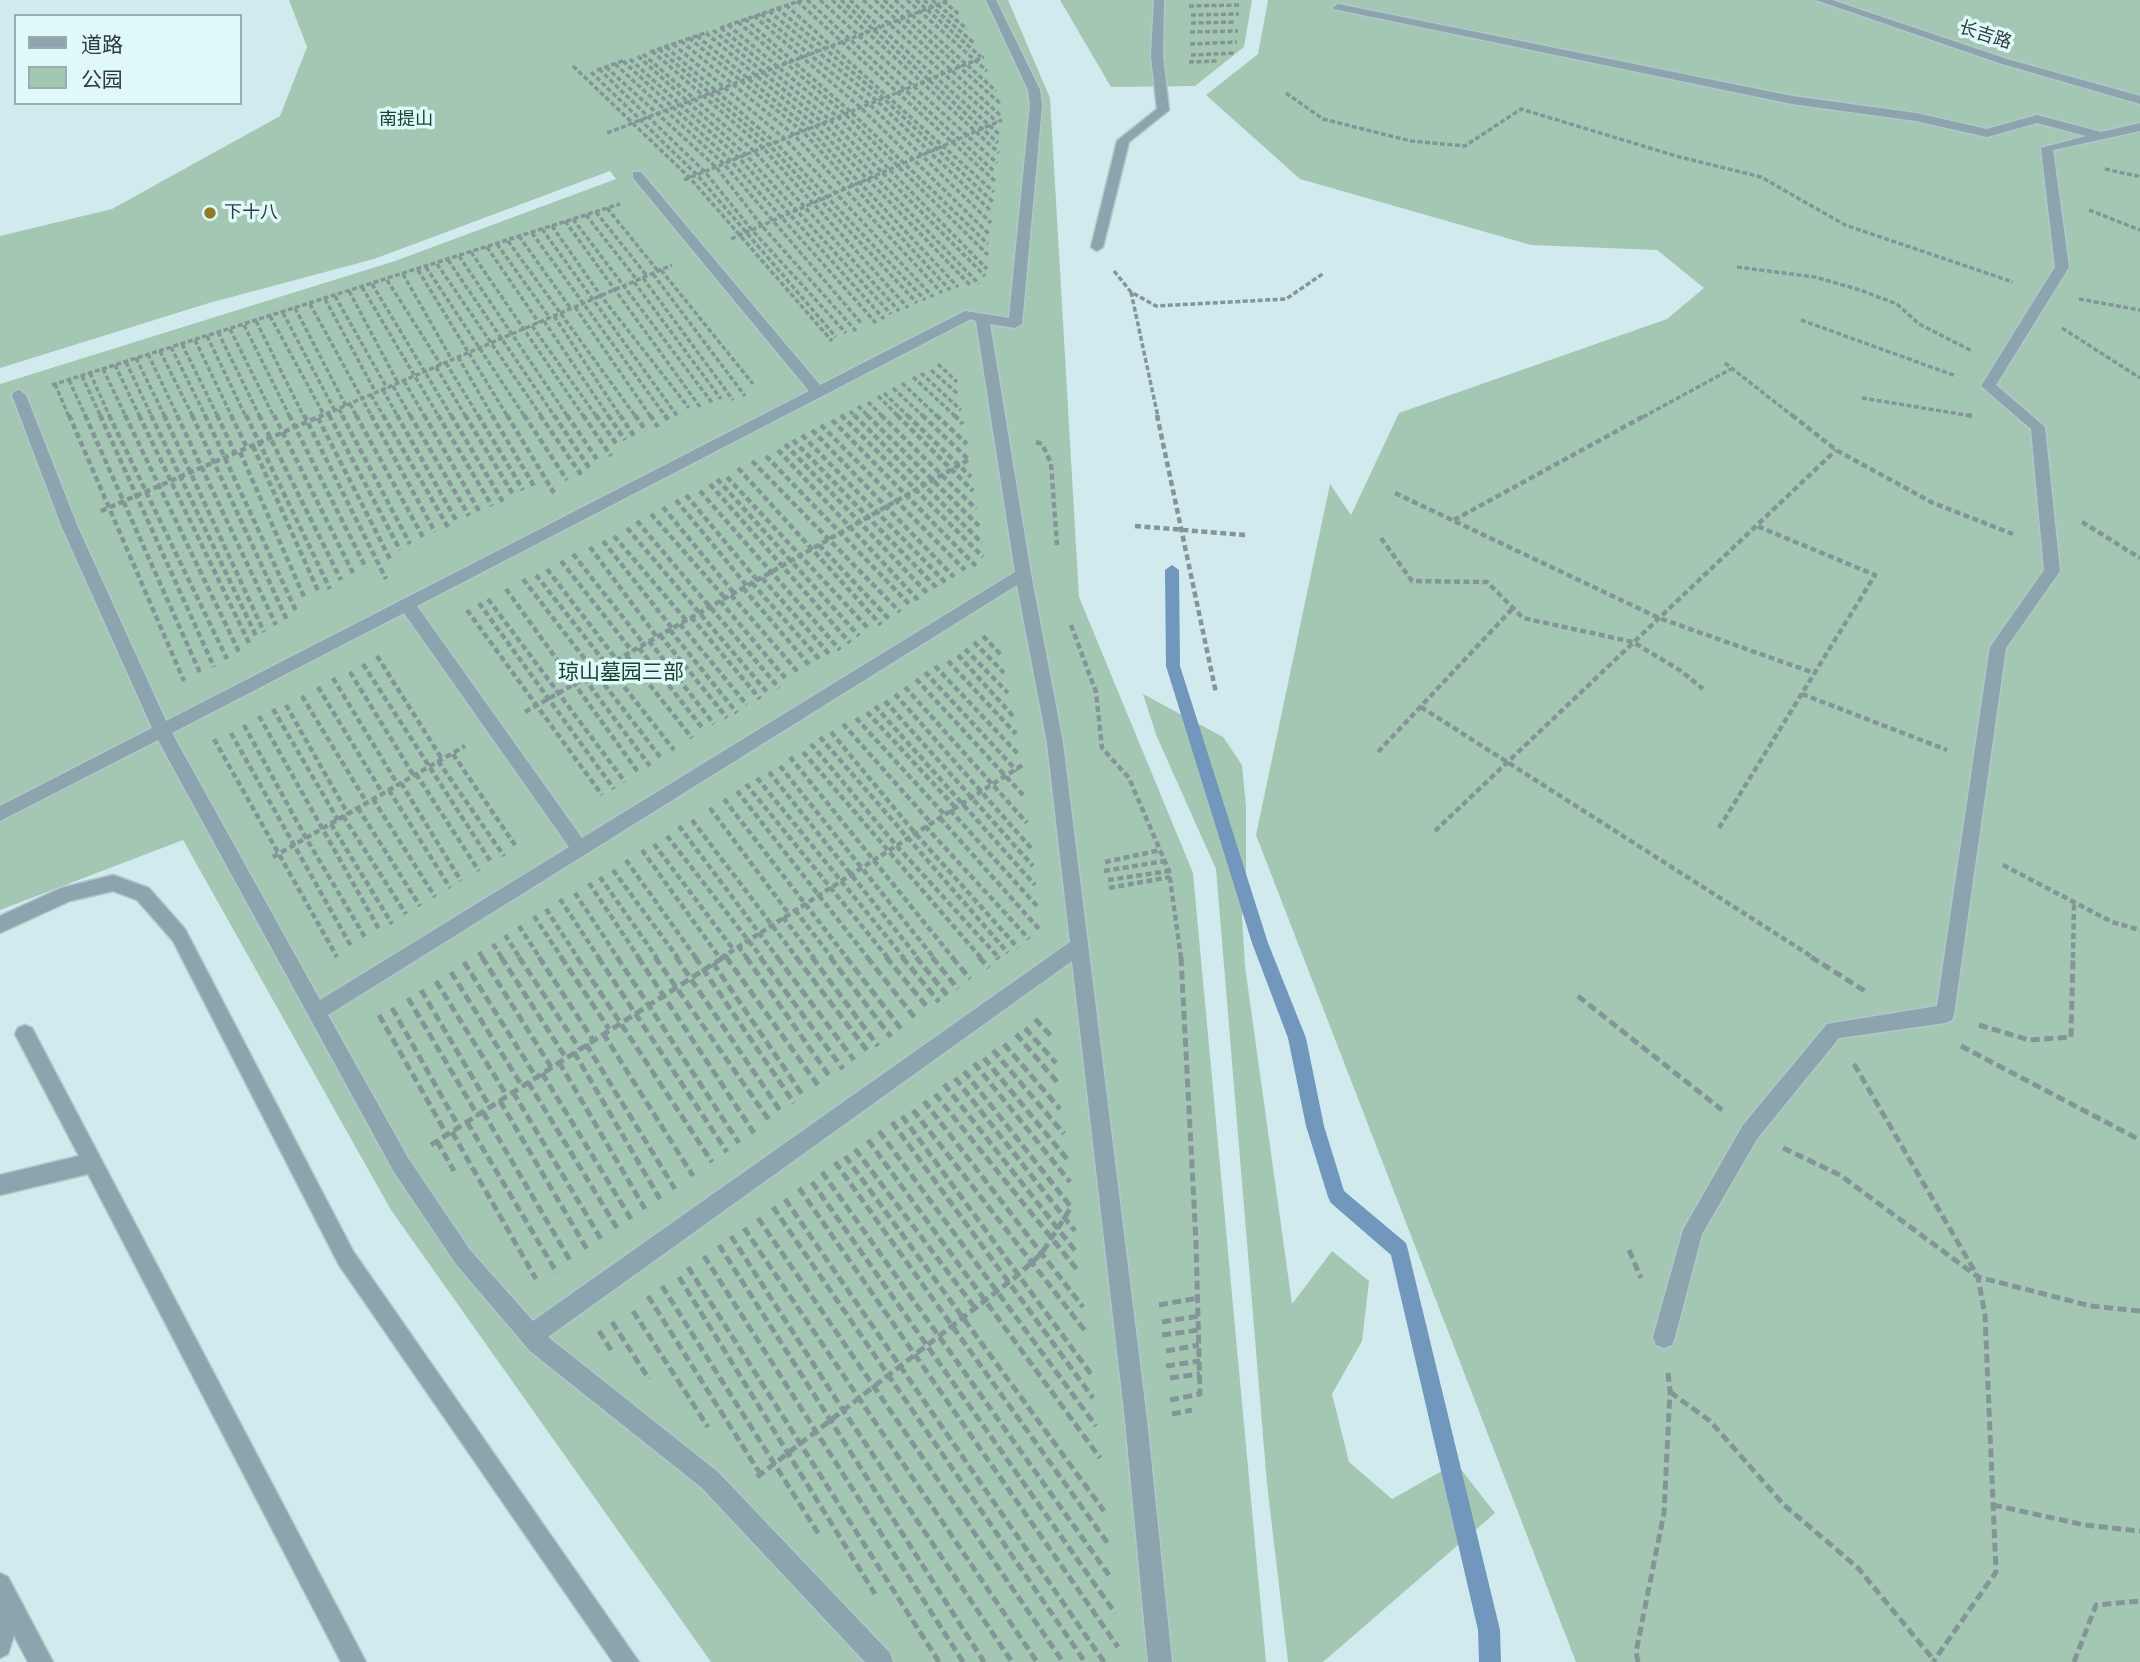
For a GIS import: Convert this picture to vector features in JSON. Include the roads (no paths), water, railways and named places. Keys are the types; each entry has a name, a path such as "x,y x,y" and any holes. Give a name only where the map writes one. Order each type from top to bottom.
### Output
{"street":[{"path":"0,814 970,314 1015,324 1034,90 1010,46 991,0"},
{"name":"长吉路","path":"1821,0 2003,61 2140,100"},
{"path":"1338,7 1792,100 1916,117 1987,134 2037,119 2101,136"},
{"path":"1097,247 1122,141 1163,110 1158,26"},
{"path":"1664,1337 1693,1230 1750,1132 1834,1030 1945,1014 1997,647 2052,571 2038,427 1992,382 2062,267 2047,148 2140,127"},
{"path":"638,175 816,393"},
{"path":"315,1013 986,595 1016,527 997,441 982,318"},
{"path":"19,395 69,525 162,731 401,1165 463,1257 531,1335 710,1480 881,1662"},
{"path":"531,1335 821,1129 1072,883 1050,746 986,595"},
{"path":"404,606 495,729 465,921"},
{"path":"0,925 67,894 113,883 143,894 178,935 346,1258 627,1662"},
{"path":"25,1034 354,1662"},
{"path":"821,1129 1114,1237 1160,1662"},
{"path":"0,1185 92,1163"},
{"path":"0,1585 6,1610 41,1662"},
{"path":"0,1646 6,1610"}],"waterway":[{"path":"1172,570 1173,666 1260,943 1297,1038 1315,1126 1337,1197 1399,1250 1489,1630 1490,1662"}],"place":[{"name":"下十八","path":"210,213"}],"park label":[{"name":"南提山","path":"406,120"},
{"name":"琼山墓园三部","path":"621,674"}]}
